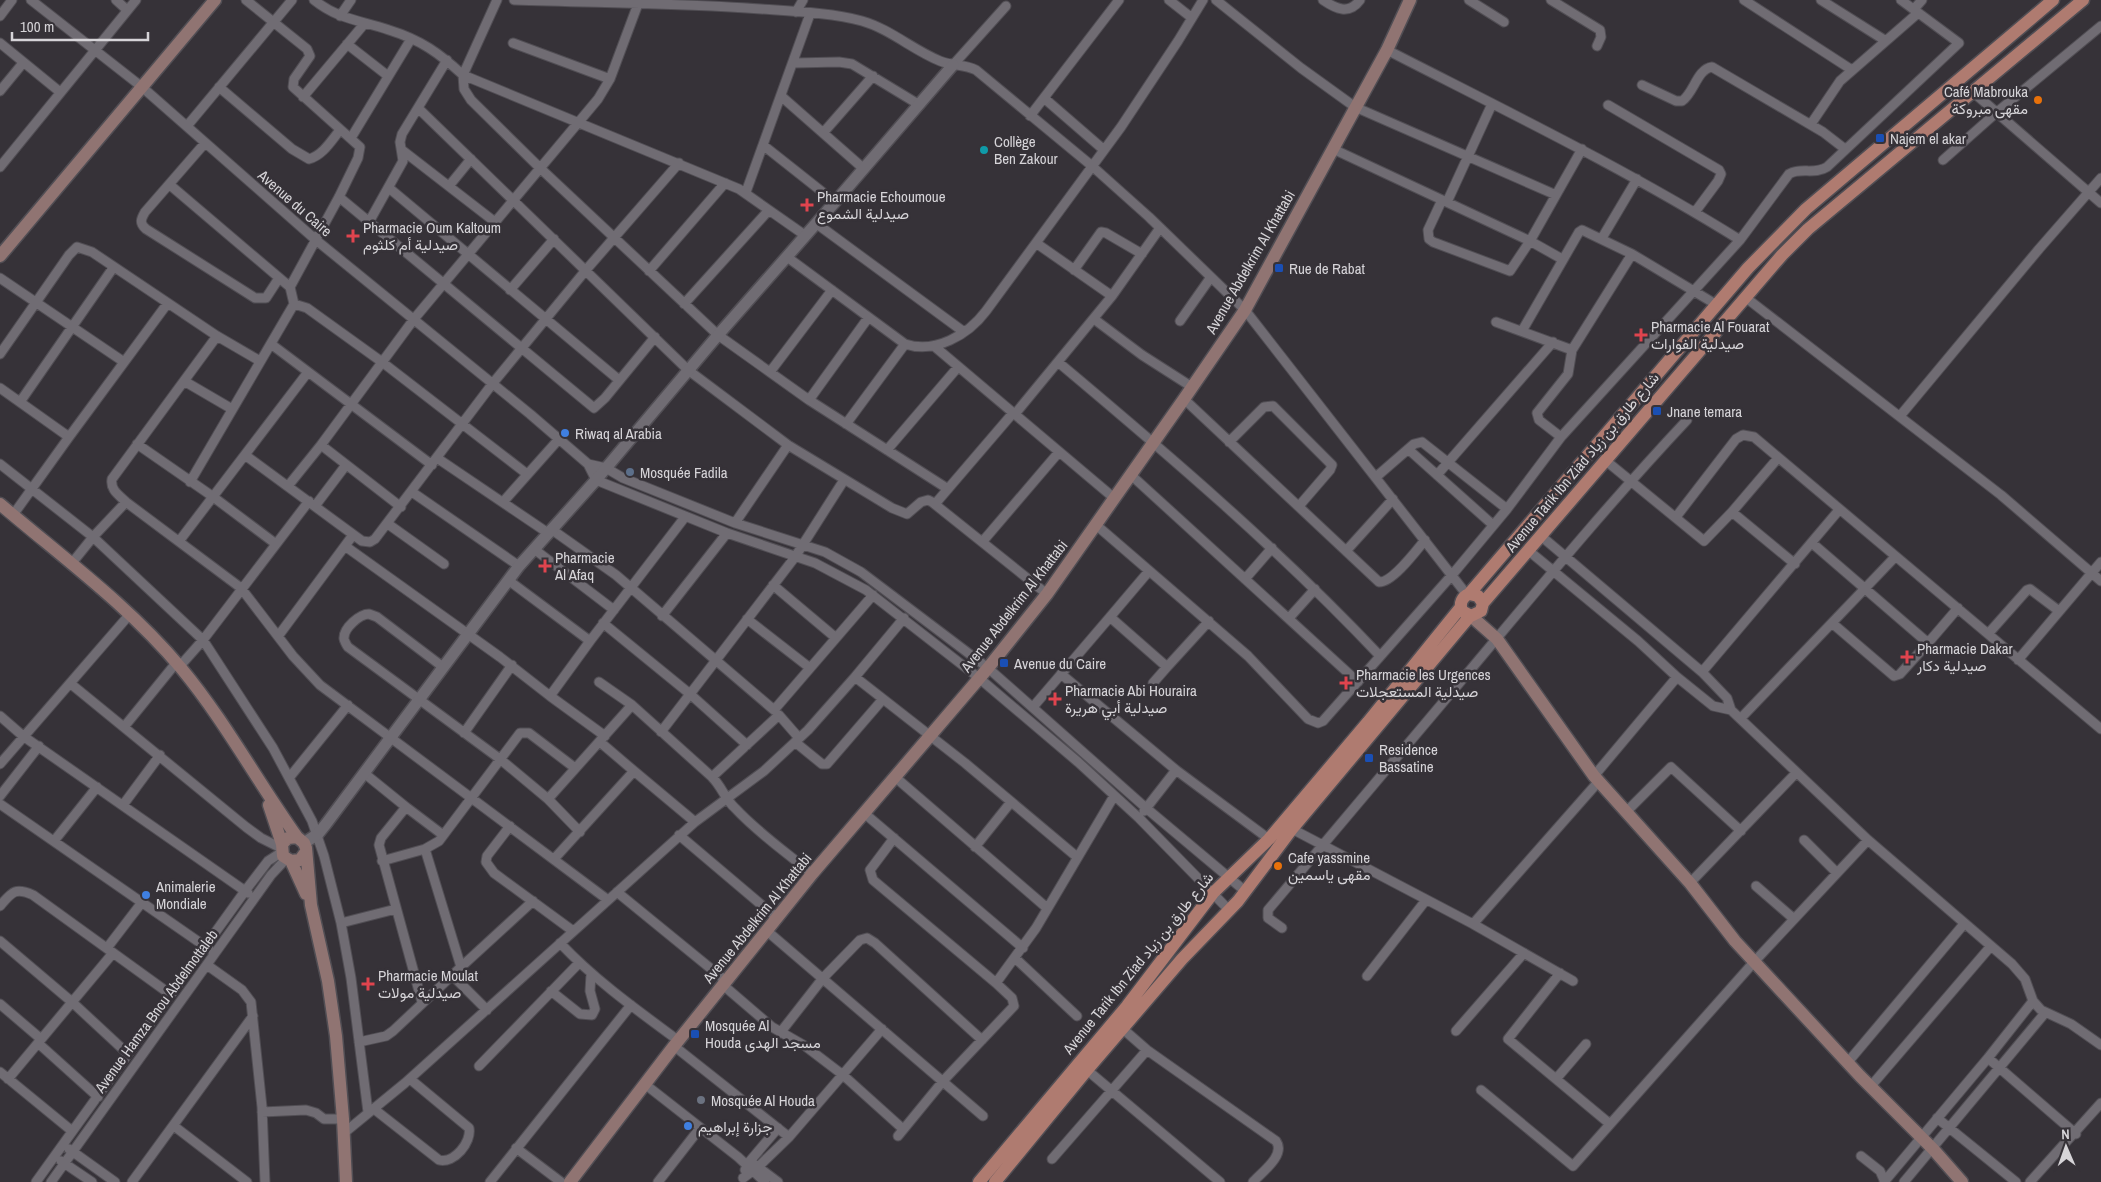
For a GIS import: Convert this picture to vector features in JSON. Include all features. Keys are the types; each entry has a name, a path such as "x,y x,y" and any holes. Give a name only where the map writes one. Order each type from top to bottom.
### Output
{"main road":[{"path":"0,256 215,0"},
{"name":"Avenue Abdelkrim Al Khattabi","path":"570,1182 812,874 988,668 1047,594 1245,310 1387,50 1410,0"},
{"name":"Avenue Tarik Ibn Ziad شارع طارق بن زياد","path":"1468,594 1761,253 1806,209 2053,0"},
{"name":"Avenue Tarik Ibn Ziad شارع طارق بن زياد","path":"1482,605 1745,297 1808,229 2083,0"},
{"path":"0,504 130,614 178,665 226,729 266,793 302,845 311,905 331,1002 343,1119 346,1182"},
{"path":"1495,638 1478,596 1468,594 1461,602 1468,613 1495,638 1596,779 1690,883 1754,962 1871,1086 1933,1148 1962,1182"},
{"path":"1468,613 1480,611 1482,605"},
{"name":"Avenue Tarik Ibn Ziad شارع طارق بن زياد","path":"995,1182 1122,1028 1182,959 1230,910 1292,829 1468,613"},
{"name":"Avenue Tarik Ibn Ziad شارع طارق بن زياد","path":"979,1182 1127,1006 1213,893 1269,839 1368,722 1468,613"},
{"path":"266,793 284,853 311,905"},
{"path":"284,853 288,838 302,845"},
{"path":"284,853 300,860 302,845"}],"street":[{"path":"0,16 12,0"},
{"name":"Avenue du Caire","path":"31,0 42,3 142,87 316,240 493,383 559,439 588,464 596,480"},
{"path":"116,0 127,10"},
{"path":"0,167 136,0"},
{"path":"246,0 309,53 309,59 293,83 293,87 340,130 357,142 360,152 339,197 290,287"},
{"path":"186,126 292,0"},
{"path":"314,0 340,16 390,30 412,39 437,52 463,76 746,192 806,236"},
{"path":"340,16 351,0"},
{"path":"497,0 463,76 464,89 471,100 540,168 718,335 809,400 948,489"},
{"path":"514,0 638,4 677,2 854,18 870,23 931,57 953,65 966,66 976,70 1092,166 1245,310 1468,594"},
{"path":"796,12 803,0"},
{"path":"1030,116 1119,0"},
{"path":"1169,0 1192,18"},
{"path":"787,257 905,344 934,346 964,332 980,319 1122,127 1203,0"},
{"path":"1216,0 1301,68 1355,107 1556,195"},
{"path":"1323,0 1338,9 1346,10 1352,8 1360,0"},
{"path":"1469,0 1504,22"},
{"path":"1552,0 1600,30 1601,37 1597,46"},
{"path":"1744,0 1852,70"},
{"path":"1821,0 1886,41"},
{"path":"1096,524 1248,656 1308,718 1314,722 1320,722 1328,717 1507,509 1561,437 1740,240 1790,173 1822,170 1959,43 1901,0"},
{"path":"1811,124 1836,86 1886,41 1916,11 1922,0"},
{"path":"288,486 321,445 414,319 468,252 598,99 610,79 638,4"},
{"path":"302,845 318,834 519,566 596,480 688,370 817,224 918,104 1006,6"},
{"path":"746,192 794,63 810,14"},
{"path":"303,97 365,23"},
{"path":"1943,160 1996,113 2101,26"},
{"path":"351,138 412,39"},
{"path":"0,42 60,92"},
{"path":"513,43 610,79"},
{"path":"347,44 388,76"},
{"path":"1387,50 1582,149 1695,212 1740,240"},
{"path":"369,222 404,161 400,142 402,134 447,60"},
{"path":"0,91 23,63"},
{"path":"794,63 846,63 857,66 918,104"},
{"path":"1642,85 1676,101 1682,101 1686,98 1703,71 1712,67 1811,124 1833,138 1845,149"},
{"path":"823,133 873,76"},
{"path":"220,87 292,149 309,159 322,152 340,130"},
{"path":"1973,92 2101,202"},
{"path":"782,96 864,169"},
{"path":"1044,98 1104,150"},
{"path":"1492,104 1468,156 1428,230 1428,235 1433,242 1510,271 1582,149"},
{"path":"1608,105 1719,170 1721,176 1695,212"},
{"path":"419,108 688,370 788,445 844,480 903,513 911,512 924,501 928,500 935,504 1047,594"},
{"path":"205,143 141,218 142,225 255,298 266,298 279,278"},
{"path":"763,145 835,202"},
{"path":"1333,149 1530,240 1562,259"},
{"path":"402,150 495,222"},
{"path":"449,186 471,159"},
{"path":"245,455 362,541 370,542 375,539 493,383 586,270 679,163"},
{"path":"1900,416 2039,249 2101,178"},
{"path":"1602,238 1636,179"},
{"path":"649,271 725,183"},
{"path":"170,185 290,287 294,304 190,482"},
{"path":"389,188 619,380"},
{"path":"339,197 594,408 598,406 654,337"},
{"path":"684,304 769,210"},
{"path":"817,224 964,332"},
{"path":"935,504 1094,319 1160,228"},
{"path":"1522,331 1562,259 1580,231 1585,230 1632,254 1717,306"},
{"path":"1074,270 1101,232 1142,254"},
{"path":"510,290 554,239"},
{"path":"1036,243 1112,296"},
{"path":"0,354 69,255 77,247 92,252 167,304 260,361"},
{"path":"1561,437 1539,420 1537,413 1568,374 1572,350 1632,254"},
{"path":"20,402 114,268"},
{"path":"1180,321 1211,277"},
{"path":"0,278 124,362"},
{"path":"770,372 832,290"},
{"path":"1745,297 2002,495 2101,581"},
{"path":"13,515 68,437 167,304"},
{"path":"294,304 307,308 382,362 527,474"},
{"path":"809,400 868,318"},
{"path":"1094,319 1142,355 1192,387"},
{"path":"1496,322 1572,350"},
{"path":"217,336 112,479 111,484 115,491 126,502 180,540 241,588 305,670 320,685 608,900"},
{"path":"1437,475 1553,342"},
{"path":"271,344 350,404 434,461 598,561 716,659 776,713 797,740 820,763 825,765 883,698"},
{"path":"846,424 905,344"},
{"path":"934,346 1114,498"},
{"path":"1058,362 1153,441 1272,548 1380,656"},
{"path":"887,450 958,367"},
{"path":"180,540 308,372"},
{"path":"184,381 232,409"},
{"path":"0,388 68,437"},
{"path":"1184,399 1377,580 1382,582 1393,576 1425,540"},
{"path":"1230,442 1264,407 1269,405 1276,409 1332,465 1330,470 1299,506"},
{"path":"1282,928 1268,918 1268,910 1564,556 1630,480 1687,420"},
{"path":"1676,517 1736,440 1743,434 1754,437 2101,729"},
{"path":"503,502 559,439"},
{"path":"1376,477 1416,442 1422,442 1507,509"},
{"path":"137,444 212,496 276,544"},
{"path":"321,445 401,507"},
{"path":"735,523 788,445"},
{"path":"1408,449 1493,525"},
{"path":"983,541 1059,452"},
{"path":"1605,460 1704,541 1732,512 1778,458"},
{"path":"0,464 93,537 203,640 259,726 318,834 341,922 371,1110 439,1160 451,1161 467,1141 470,1135 469,1128 410,1079"},
{"name":"Avenue du Caire","path":"588,464 606,468 623,478 735,523 825,552 861,572 988,668 1146,808 1245,891"},
{"path":"124,727 178,665 203,640 276,544 346,465"},
{"path":"1131,475 1358,682"},
{"path":"596,480 685,517 827,568 873,595 979,678 1078,762 1139,818 1230,910"},
{"path":"662,732 795,557 844,480"},
{"path":"412,492 519,566"},
{"path":"1346,552 1393,499"},
{"path":"72,563 93,537 126,502"},
{"path":"1702,672 1839,510"},
{"path":"1732,512 1795,564"},
{"path":"550,696 603,623 685,517"},
{"path":"388,524 444,564"},
{"path":"662,616 727,533"},
{"path":"279,636 353,535"},
{"path":"1541,536 1702,672 1727,698 1731,710"},
{"path":"1812,543 1928,643"},
{"path":"345,546 512,666 550,696 603,739 634,771 694,822"},
{"path":"1245,579 1272,548"},
{"path":"534,549 614,610"},
{"path":"1529,550 1638,641 1677,678 1713,706 1731,710 1740,718 1868,840 2020,973 2033,1001 2045,1013 2071,1024 2101,1045"},
{"path":"1740,718 1895,557"},
{"path":"2018,660 2101,562"},
{"path":"1033,707 1149,571"},
{"path":"508,580 590,641"},
{"path":"773,585 836,638"},
{"path":"1289,618 1315,589"},
{"path":"1988,634 2027,590 2030,590 2059,611"},
{"path":"712,777 747,745 776,713 810,668 873,595"},
{"path":"1832,623 1894,676 1900,674 1958,608"},
{"path":"0,764 130,614"},
{"path":"444,667 377,617 364,614 348,628 344,640 348,647 500,758 548,799 580,832"},
{"path":"1110,617 1167,667"},
{"path":"344,1133 410,1079 694,822 764,771 797,740 855,677 904,618"},
{"path":"747,619 810,668"},
{"path":"1153,683 1209,621"},
{"path":"603,623 690,694 747,745"},
{"path":"464,733 512,666"},
{"path":"1062,674 1176,770 1269,839"},
{"path":"855,677 1077,857"},
{"path":"1473,924 1596,779 1677,678"},
{"path":"599,682 632,705 712,777 722,787 726,799 748,821 812,874"},
{"path":"71,684 261,838 284,853"},
{"path":"289,778 348,705"},
{"path":"548,799 632,705"},
{"path":"0,716 23,736 254,898"},
{"path":"382,860 434,845 472,797 514,738 520,733 529,734 575,768"},
{"path":"0,796 39,746"},
{"path":"123,805 160,755"},
{"path":"1626,812 1671,767 1741,831"},
{"path":"1139,818 1176,770"},
{"path":"554,859 634,771"},
{"path":"364,773 443,835"},
{"path":"1690,883 1796,773"},
{"path":"895,777 1047,908"},
{"path":"54,841 97,787"},
{"path":"996,983 1023,948 1114,796"},
{"path":"975,847 1011,802"},
{"path":"0,804 215,953"},
{"path":"406,807 381,838 379,845 422,1002"},
{"path":"864,813 1023,948"},
{"path":"510,826 487,856 486,862 494,873 573,931"},
{"path":"1292,829 1473,924 1572,981"},
{"path":"679,835 777,918"},
{"path":"617,892 725,983 780,1033 805,1046 843,1075 901,1132 943,1081 1014,1005 1012,998 996,983 871,876 872,867 894,838"},
{"path":"1804,840 1836,874"},
{"path":"1481,1090 1573,1166 1754,962 1868,840"},
{"path":"425,849 461,967"},
{"path":"36,1182 245,891 268,861 284,853"},
{"name":"Avenue Hamza Bnou Abdelmottaleb","path":"51,1182 271,875 284,853"},
{"path":"1756,886 1794,919"},
{"path":"0,906 10,894 19,891 33,895 170,994"},
{"path":"1367,976 1426,900"},
{"path":"359,1042 386,1036 393,1031 422,1002 533,901"},
{"path":"8,1079 72,1002 143,902"},
{"path":"341,922 396,909"},
{"path":"1848,1062 1964,924"},
{"path":"767,931 983,1116"},
{"path":"780,1033 823,978 860,940 867,938 982,1040"},
{"path":"0,941 72,1002 128,1054"},
{"path":"560,943 591,974 789,1137"},
{"path":"1871,1086 1991,946"},
{"path":"1456,1031 1524,953"},
{"path":"1015,958 1077,1016"},
{"path":"479,1066 579,963"},
{"path":"207,965 249,997 253,1016 262,1112 265,1182"},
{"path":"551,991 580,1014 592,1014 595,1009 590,991 591,974"},
{"path":"1560,974 1508,1039 1610,1124"},
{"path":"452,976 487,1010"},
{"path":"1861,1156 1880,1171 1885,1182 2033,1001"},
{"path":"0,1004 98,1097"},
{"path":"490,1182 631,1005"},
{"path":"1904,1182 2045,1013"},
{"path":"132,1182 253,1016"},
{"path":"1122,1028 1147,1050 1278,1143 1278,1154 1252,1182"},
{"path":"752,1166 789,1137 882,1029"},
{"path":"1556,1079 1586,1044"},
{"path":"1052,1159 1147,1050"},
{"path":"1988,1058 2076,1134"},
{"path":"1087,1070 1220,1182"},
{"path":"0,1072 72,1131"},
{"path":"646,1084 738,1157 778,1182"},
{"path":"2030,1182 2076,1134 2101,1104"},
{"path":"262,1112 306,1110 316,1113 324,1119 343,1119"},
{"path":"1937,1118 2016,1182"},
{"path":"174,1126 247,1182"},
{"path":"658,1182 700,1128"},
{"path":"742,1180 778,1128"},
{"path":"63,1144 115,1182"},
{"path":"516,1148 561,1182"},
{"path":"55,1156 92,1182"},
{"path":"752,1166 765,1182"}],"place":[{"name":"Café Mabrouka مقهى مبروكة","path":"2038,100"},
{"name":"Najem el akar","path":"1880,138"},
{"name":"Collège Ben Zakour","path":"984,150"},
{"name":"Pharmacie Echoumoue صيدلية الشموع","path":"807,205"},
{"name":"Pharmacie Oum Kaltoum صيدلية أم كلثوم","path":"353,236"},
{"name":"Rue de Rabat","path":"1279,268"},
{"name":"Pharmacie Al Fouarat صيدلية الفوارات","path":"1641,335"},
{"name":"Jnane temara","path":"1657,411"},
{"name":"Riwaq al Arabia","path":"565,433"},
{"name":"Mosquée Fadila","path":"630,472"},
{"name":"Pharmacie Al Afaq","path":"545,566"},
{"name":"Pharmacie Dakar صيدلية دكار","path":"1907,657"},
{"name":"Avenue du Caire","path":"1004,663"},
{"name":"Pharmacie les Urgences صيدلية المستعجلات","path":"1346,683"},
{"name":"Pharmacie Abi Houraira صيدلية أبي هريرة","path":"1055,699"},
{"name":"Residence Bassatine","path":"1369,758"},
{"name":"Cafe yassmine مقهى ياسمين","path":"1278,866"},
{"name":"Animalerie Mondiale","path":"146,895"},
{"name":"Pharmacie Moulat صيدلية مولات","path":"368,984"},
{"name":"Mosquée Al Houda مسجد الهدى","path":"695,1034"},
{"name":"Mosquée Al Houda","path":"701,1100"},
{"name":"جزارة إبراهيم","path":"688,1126"}]}
